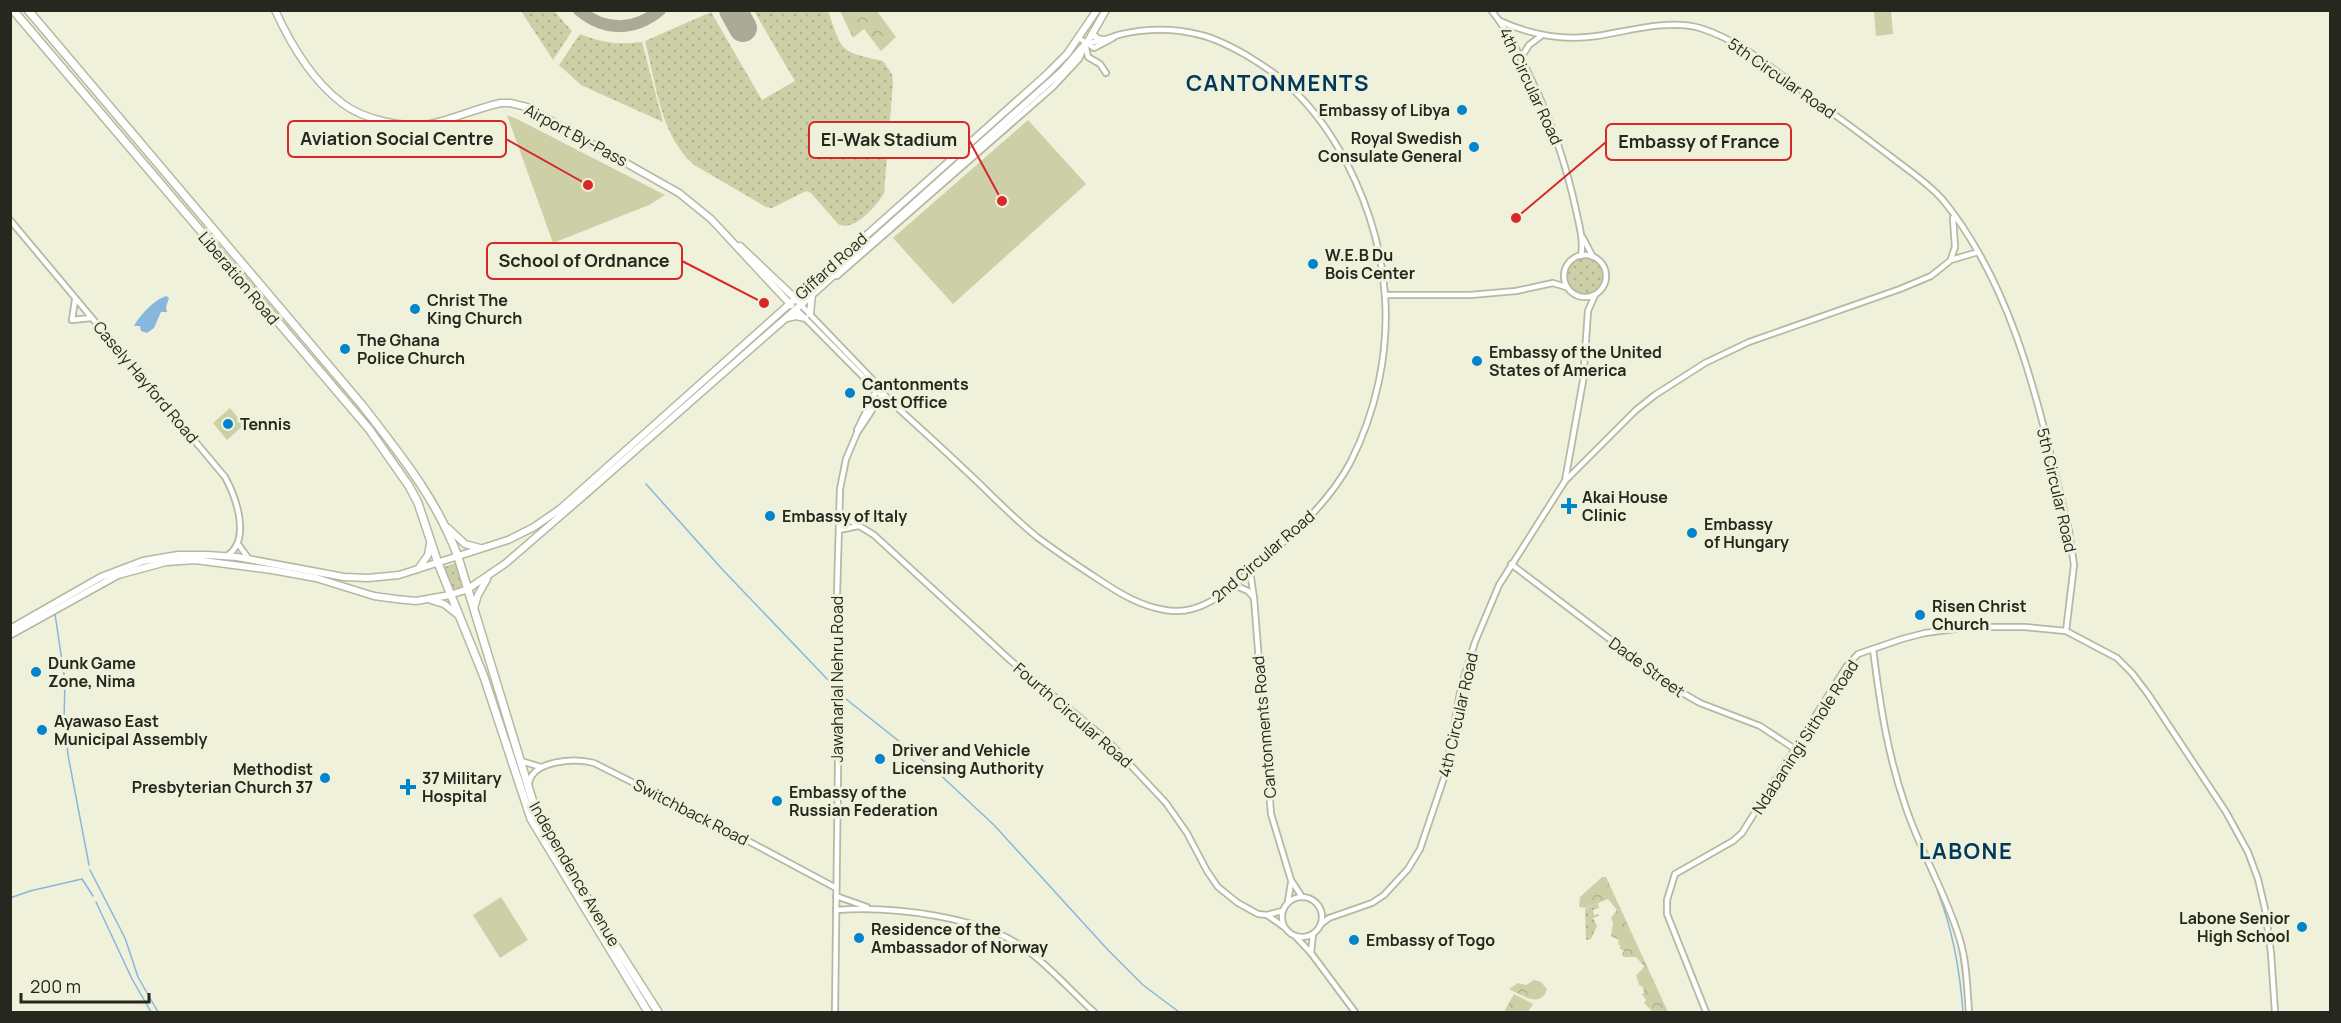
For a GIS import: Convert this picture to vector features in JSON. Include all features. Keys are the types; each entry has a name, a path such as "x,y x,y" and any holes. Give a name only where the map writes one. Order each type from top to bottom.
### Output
{"highway":[{"name":"Liberation Road","path":"13,10 369,429 409,486 450,595"},
{"path":"23,10 34,18"},
{"name":"Liberation Road","path":"28,10 362,405 404,459 448,528 468,589"},
{"name":"Independence Avenue","path":"468,589 536,812 658,1012"},
{"name":"Independence Avenue","path":"450,595 484,677 531,819 648,1012"}],"main road":[{"name":"Airport By-Pass","path":"275,10 287,33 315,74 334,96 351,109 381,120 416,125 501,103 527,107 679,193 735,241 799,307"},
{"name":"Giffard Road","path":"10,628 101,577 129,565 178,555 226,556 361,578 399,575 520,536 560,509 708,374 1042,78 1079,38 1096,10"},
{"name":"Giffard Road","path":"416,601 468,589 516,555 799,307 1062,71 1086,43 1106,10"},
{"path":"1092,34 1103,40"},
{"path":"786,318 808,316 812,294"},
{"path":"448,528 465,544 483,548"},
{"path":"417,570 428,555 430,537"},
{"path":"10,635 118,575 154,564 180,561 224,562 316,578 374,596 416,601 434,600 444,604 459,617"},
{"path":"474,608 480,590 491,574"}],"street":[{"name":"4th Circular Road","path":"1491,10 1500,21 1521,58 1559,143 1581,236 1581,256"},
{"name":"5th Circular Road","path":"1500,21 1542,36 1594,36 1641,28 1683,26 1701,28 1714,33 1742,48 1928,186 1951,212 1978,252 2022,352 2069,531 2074,565 2066,631"},
{"name":"2nd Circular Road","path":"799,307 877,389 1036,537 1130,598 1153,608 1183,611 1208,604 1234,585 1312,514 1324,501 1348,465 1363,432 1376,393 1383,357 1385,295 1376,242 1346,161 1316,116 1285,81 1239,51 1204,36 1151,29 1086,43"},
{"path":"1079,38 1094,48 1118,35"},
{"path":"1521,58 1529,45 1542,36"},
{"path":"1086,43 1087,55 1100,64 1106,73"},
{"path":"1951,212 1955,228 1955,247 1951,260"},
{"name":"Casely Hayford Road","path":"10,220 225,477 237,508 238,544"},
{"name":"4th Circular Road","path":"1581,236 1594,257"},
{"path":"1565,481 1636,410 1654,395 1705,363 1749,342 1900,290 1931,276 1951,260 1978,252"},
{"path":"1553,284 1564,274 1569,262 1581,256 1594,257 1602,264 1604,285 1595,295 1582,297 1570,292 1566,287 1564,274"},
{"path":"1385,295 1470,295 1516,291 1553,284 1566,287"},
{"name":"4th Circular Road","path":"1321,924 1336,915 1372,903 1384,895 1408,869 1420,849 1445,776 1461,687 1472,653 1499,585 1565,481 1583,381 1588,311 1595,295"},
{"name":"4th Circular Road","path":"1582,297 1588,311"},
{"path":"75,300 72,320 83,317 92,318"},
{"path":"857,433 877,389"},
{"name":"Jawaharlal Nehru Road","path":"835,1012 839,530 843,472 857,433 883,394"},
{"name":"Fourth Circular Road","path":"840,514 874,534 1010,660 1107,741 1166,803 1187,833 1207,871 1218,886 1238,903 1250,910 1267,915 1284,927"},
{"path":"839,530 861,526"},
{"path":"226,556 238,544 251,560"},
{"name":"Dade Street","path":"1511,564 1674,688 1700,703 1752,722 1795,749"},
{"name":"Cantonments Road","path":"1250,571 1271,814 1291,880"},
{"path":"1234,585 1248,591 1254,598"},
{"name":"Ndabaningi Sithole Road","path":"1706,1012 1667,914 1667,900 1675,874 1733,841 1742,833 1851,660 1858,654 1925,633 1950,628 2018,626 2066,631 2105,651 2123,664 2148,694 2165,723 2226,812 2253,862 2267,919 2275,1012"},
{"path":"1873,649 1881,718 1893,769 1905,807 1946,900 1961,942 1966,969 1969,1012"},
{"name":"Switchback Road","path":"520,761 541,767 577,760 594,763 836,888"},
{"path":"528,788 533,771 541,767"},
{"path":"1267,915 1282,911 1288,903 1291,880"},
{"path":"1291,880 1302,897"},
{"path":"836,896 870,908 962,921 995,931 1026,949 1094,1012"},
{"path":"1288,903 1302,897 1314,900 1321,910 1329,915 1336,915"},
{"path":"836,910 870,908"},
{"path":"1295,936 1306,937 1313,934 1321,924 1321,910"},
{"path":"1282,911 1284,927 1311,953 1355,1012"},
{"path":"1311,953 1313,934"}],"green space":[{"path":"521,11 554,11 572,31 553,60"},
{"path":"754,11 828,11 840,43 845,48 858,55 883,61 892,74 884,193 864,217 851,225 838,224 811,193 806,191 772,208 766,207 694,165 683,153 666,124 645,41 711,12 762,100 795,81"},
{"path":"840,11 877,11 896,37 881,51 864,29 853,38"},
{"path":"1874,11 1891,11 1893,34 1876,36"},
{"path":"580,34 610,42 642,42 663,122 581,85 559,65"},
{"path":"507,115 665,195 649,205 553,243"},
{"path":"1028,120 1086,184 953,304 893,238"},
{"path":"1585,257 1599,262 1604,276 1599,290 1585,295 1571,290 1566,276 1571,262"},
{"name":"Tennis","path":"230,408 244,425 227,440 213,423"},
{"path":"455,563 464,584 460,589 453,590 444,567"},
{"path":"1602,877 1606,877 1668,1012 1653,1012 1644,1003 1646,1000 1642,994 1644,993 1643,987 1639,985 1636,975 1644,966 1636,957 1623,957 1624,951 1619,948 1621,947 1619,940 1611,936 1613,922 1611,918 1617,910 1608,899 1586,908 1579,907 1580,897"},
{"path":"501,897 528,940 500,958 473,915"},
{"path":"1598,903 1599,908 1593,910 1594,915 1599,916 1593,918 1597,926 1591,939 1586,940 1585,909"},
{"path":"1534,980 1541,982 1547,989 1540,998 1531,999 1509,989 1518,983 1526,985"},
{"path":"1514,994 1533,1004 1528,1012 1504,1012"}],"water":[{"path":"166,296 169,298 167,312 161,312 154,328 147,333 141,331 140,326 134,326 148,308"}],"waterway":[{"path":"646,484 722,569 829,681"},
{"path":"55,614 65,681 64,718 68,755 89,865"},
{"path":"846,699 935,770 994,825 1108,950 1143,985 1179,1012"},
{"path":"90,870 125,938 138,977 158,1012"},
{"path":"10,898 82,879 93,896"},
{"path":"1938,892 1955,951 1963,1012"},
{"path":"96,902 132,979 151,1012"}],"taxiway":[{"path":"579,10 599,22 620,26 640,22 660,10"}],"runway":[{"path":"733,10 743,28"}],"place":[{"name":"Embassy of Libya","path":"1462,110"},
{"name":"Royal Swedish Consulate General","path":"1474,147"},
{"name":"Aviation Social Centre","path":"588,185"},
{"name":"El-Wak Stadium","path":"1002,201"},
{"name":"Embassy of France","path":"1516,218"},
{"name":"W.E.B Du Bois Center","path":"1313,264"},
{"name":"School of Ordnance","path":"764,303"},
{"name":"Christ The King Church","path":"415,309"},
{"name":"The Ghana Police Church","path":"345,349"},
{"name":"Embassy of the United States of America","path":"1477,361"},
{"name":"Cantonments Post Office","path":"850,393"},
{"name":"Tennis","path":"228,424"},
{"name":"Akai House Clinic","path":"1569,506"},
{"name":"Embassy of Italy","path":"770,516"},
{"name":"Embassy of Hungary","path":"1692,533"},
{"name":"Risen Christ Church","path":"1920,615"},
{"name":"Dunk Game Zone, Nima","path":"36,672"},
{"name":"Ayawaso East Municipal Assembly","path":"42,730"},
{"name":"Driver and Vehicle Licensing Authority","path":"880,759"},
{"name":"Methodist Presbyterian Church 37","path":"325,778"},
{"name":"37 Military Hospital","path":"408,787"},
{"name":"Embassy of the Russian Federation","path":"777,801"},
{"name":"Labone Senior High School","path":"2302,927"},
{"name":"Residence of the Ambassador of Norway","path":"859,938"},
{"name":"Embassy of Togo","path":"1354,940"}],"district":[{"name":"CANTONMENTS","path":"1278,83"},
{"name":"LABONE","path":"1966,851"}]}
